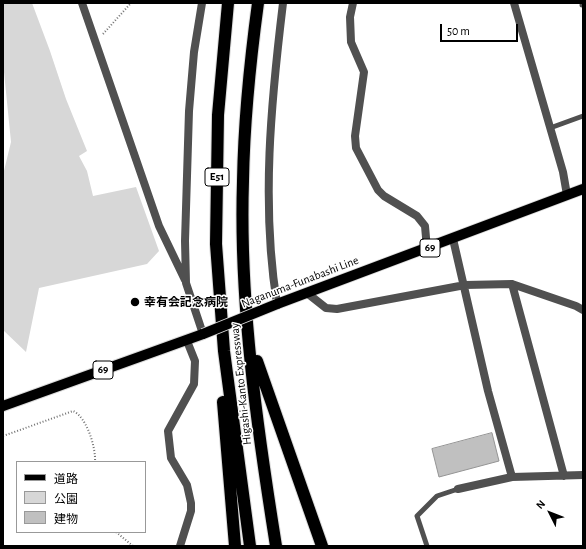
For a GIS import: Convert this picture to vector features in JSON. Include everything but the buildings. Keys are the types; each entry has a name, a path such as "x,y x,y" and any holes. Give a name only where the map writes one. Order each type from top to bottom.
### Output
{"highway":[{"name":"Higashi-Kanto Expressway","path":"228,3 218,115 216,244 224,351 250,546"},
{"name":"Higashi-Kanto Expressway","path":"259,3 255,22 245,130 243,182 244,253 249,339 268,494 276,546"},
{"path":"249,339 322,546"},
{"path":"224,351 223,399 236,546"}],"main road":[{"name":"Naganuma-Funabashi Line","path":"3,406 188,341 277,304 583,189"}],"street":[{"path":"82,3 159,226 186,283 203,334"},
{"path":"186,283 189,111 194,52 202,3"},
{"path":"277,304 271,239 271,132 275,69 283,3"},
{"path":"353,3 350,17 351,42 364,72 355,136 356,148 378,190 384,196 417,216 425,226 426,249"},
{"path":"514,3 563,172 567,195"},
{"path":"453,239 465,285 488,391 512,477"},
{"path":"512,284 564,476"},
{"path":"307,293 326,308 337,310 465,285 512,284 576,306 583,310"},
{"path":"180,546 191,512 191,503 187,485 171,458 168,431 194,384 195,361 188,341"},
{"path":"458,489 512,477 583,475"}],"lane":[{"path":"550,128 583,116"},
{"path":"427,546 417,516 437,496 458,489"}],"path":[{"path":"96,40 131,3"},
{"path":"3,436 73,411 84,419 96,454 95,461"},
{"path":"117,533 133,546"}],"green space":[{"path":"3,3 32,3 66,99 87,151 79,156 87,171 93,196 136,187 159,251 147,264 39,288 26,352 3,330 3,175 11,142 3,62"}],"place":[{"name":"幸有会記念病院","path":"135,302"}]}
